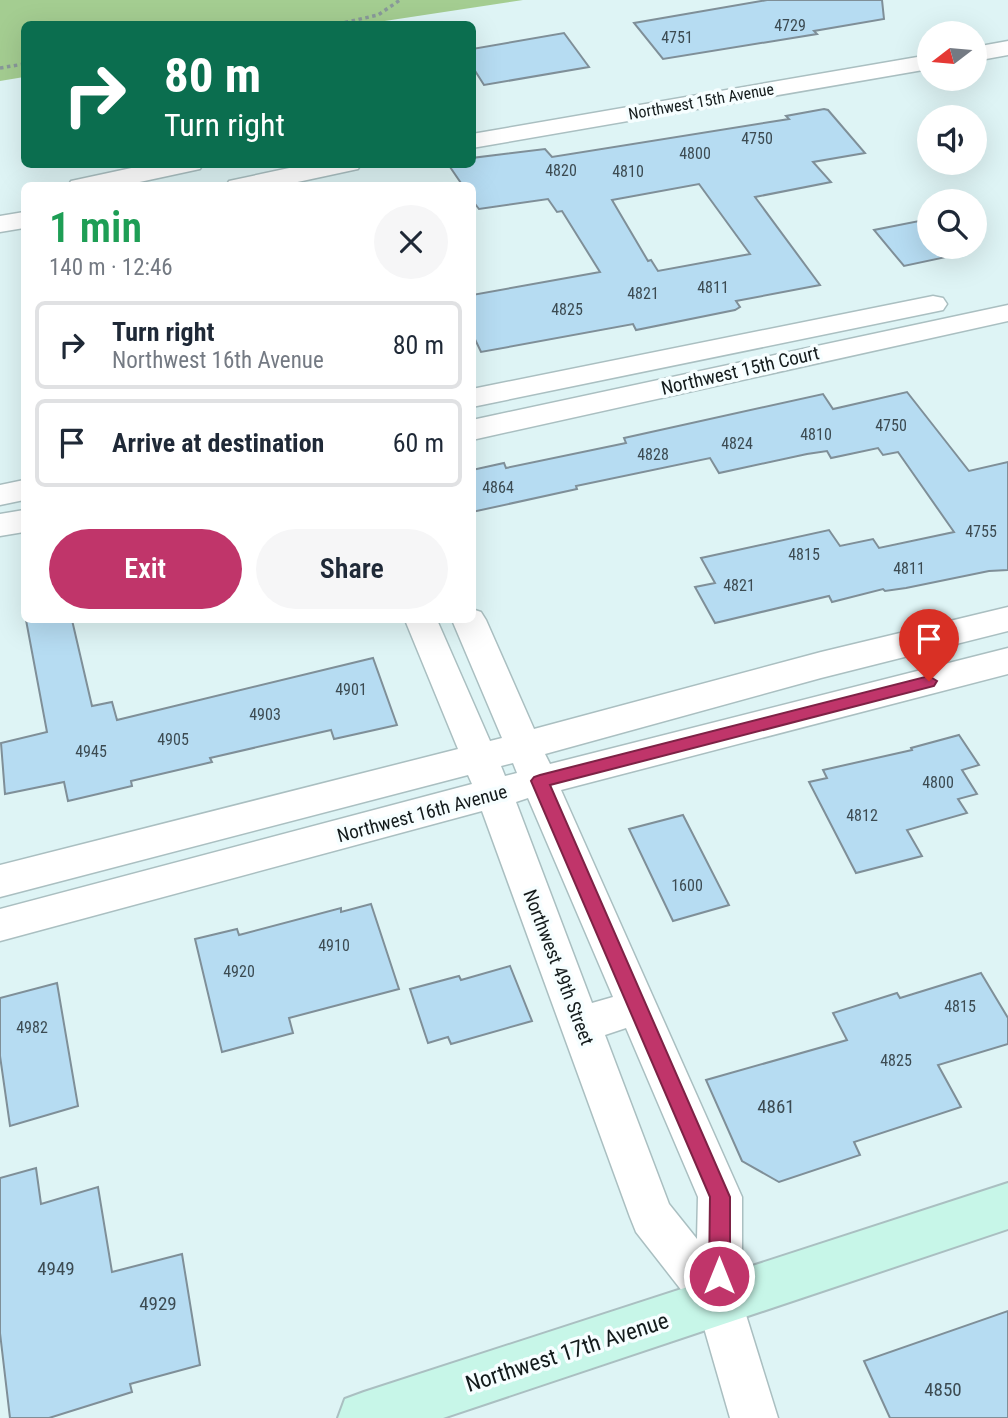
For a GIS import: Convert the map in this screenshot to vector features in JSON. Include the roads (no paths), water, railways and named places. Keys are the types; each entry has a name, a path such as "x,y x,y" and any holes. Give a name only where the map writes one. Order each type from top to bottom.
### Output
{"main road":[{"name":"Northwest 17th Avenue","path":"364,1418 1008,1206"}],"street":[{"path":"987,32 1008,28"},
{"name":"Northwest 15th Avenue","path":"591,97 917,43"},
{"path":"987,52 1008,48"},
{"name":"Northwest 15th Avenue","path":"476,140 917,64"},
{"path":"674,84 689,103"},
{"path":"100,182 171,168"},
{"path":"241,180 325,168"},
{"path":"0,200 21,196"},
{"path":"0,224 21,220"},
{"name":"Northwest 15th Court","path":"476,429 863,331 1008,289"},
{"name":"Northwest 15th Court","path":"476,397 863,331 1008,313"},
{"path":"0,495 21,491"},
{"path":"0,525 21,522"},
{"name":"Northwest 16th Avenue","path":"0,925 166,881 486,776 524,746 1008,619"},
{"name":"Northwest 49th Street","path":"422,623 486,776 652,1217 719,1302"},
{"name":"Northwest 49th Street","path":"469,623 720,1197 719,1302 754,1418"},
{"path":"930,638 955,675"},
{"name":"Northwest 16th Avenue","path":"0,881 158,841 486,776 540,781 1008,661"},
{"path":"158,841 166,881"},
{"path":"580,1024 638,1007"}]}
